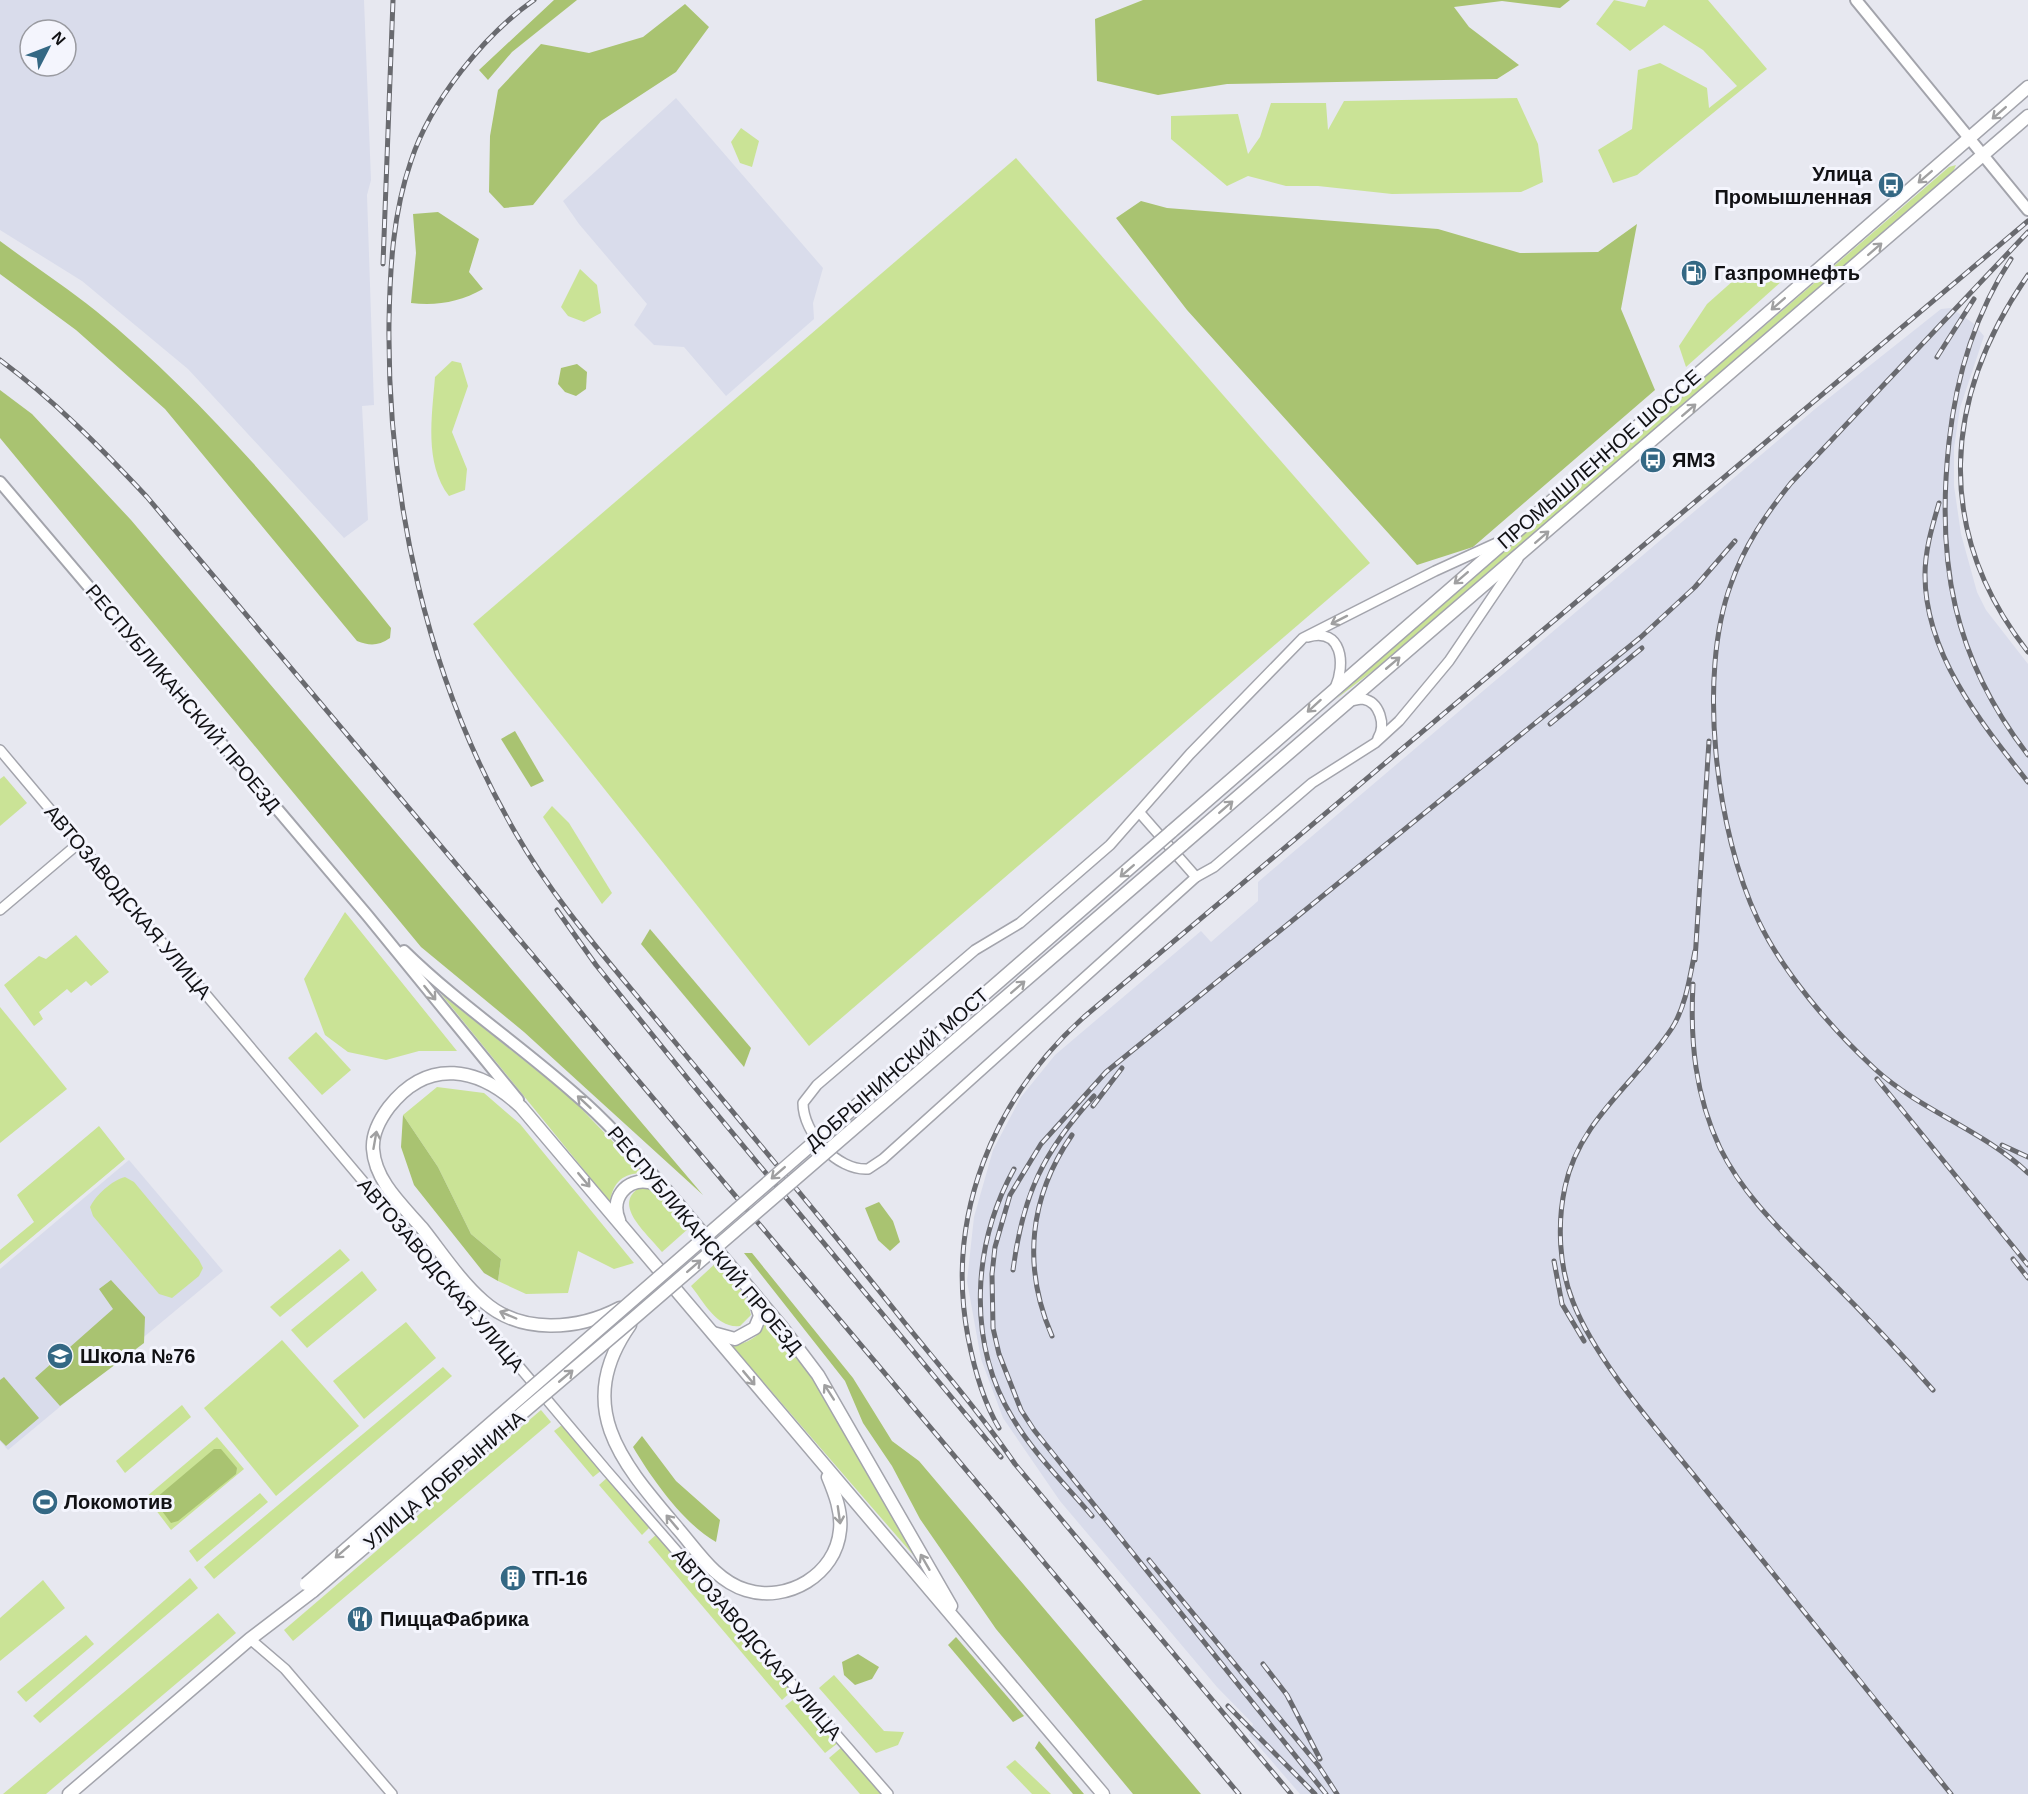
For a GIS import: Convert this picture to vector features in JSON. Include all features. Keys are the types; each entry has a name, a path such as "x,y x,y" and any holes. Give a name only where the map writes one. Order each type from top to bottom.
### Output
{"main road":[{"name":"ПРОМЫШЛЕННОЕ ШОССЕ","path":"1171,832 2028,87"},
{"name":"ПРОМЫШЛЕННОЕ ШОССЕ","path":"1182,845 2028,116"},
{"name":"ДОБРЫНИНСКИЙ МОСТ","path":"624,1306 1171,832"},
{"name":"ДОБРЫНИНСКИЙ МОСТ","path":"634,1318 1182,845"},
{"path":"533,1119 498,1087 472,1075 446,1072 420,1080 393,1103 379,1123 372,1147 377,1171 392,1193 483,1301 504,1315 531,1323 578,1324 599,1319 624,1306"},
{"name":"РЕСПУБЛИКАНСКИЙ ПРОЕЗД","path":"533,1119 818,1461 1103,1794"},
{"path":"622,1226 616,1212 617,1201 621,1192 630,1184 640,1181 652,1182 667,1191"},
{"name":"РЕСПУБЛИКАНСКИЙ ПРОЕЗД","path":"667,1191 781,1326 835,1402 964,1631"},
{"path":"712,1333 735,1339 754,1328 760,1316 758,1304 749,1288"},
{"name":"УЛИЦА ДОБРЫНИНА","path":"69,1794 310,1587 624,1306"},
{"path":"634,1318 615,1352 605,1391 611,1437 622,1461 638,1482 710,1566 730,1583 762,1594 795,1589 812,1579 826,1565 835,1550 840,1531 840,1515 834,1493 818,1461"},
{"name":"УЛИЦА ДОБРЫНИНА","path":"310,1587 634,1318"}],"street":[{"path":"1856,0 2028,210"},
{"name":"РЕСПУБЛИКАНСКИЙ ПРОЕЗД","path":"0,482 367,915 533,1119"},
{"path":"1505,540 1435,570 1303,638 1190,754 1110,845 1020,922 975,951 818,1085 803,1103 806,1123 813,1133 832,1154 849,1167 860,1170 875,1165 1196,877 1214,867 1312,783 1375,743 1399,721 1449,661 1521,555"},
{"path":"1303,638 1313,635 1323,637 1338,648 1342,657 1342,673 1335,688"},
{"path":"1348,701 1363,699 1375,706 1382,718 1382,731 1375,743"},
{"name":"АВТОЗАВОДСКАЯ УЛИЦА","path":"0,750 608,1472 888,1794"},
{"path":"1140,813 1196,877"},
{"path":"0,910 79,843"},
{"name":"РЕСПУБЛИКАНСКИЙ ПРОЕЗД","path":"367,915 428,974 583,1101 621,1137 667,1191"},
{"path":"250,1639 285,1669 392,1794"}],"shaded area":[{"path":"0,0 364,0 371,180 367,195 374,405 362,406 368,520 344,538 188,369 82,281 0,230"},
{"path":"676,98 823,268 813,303 814,319 726,396 684,347 654,345 634,325 647,304 579,224 563,201"},
{"path":"1951,308 1973,323 1984,336 1960,408 1954,448 1954,486 1961,534 1977,592 1986,610 2028,664 2028,1794 1300,1794 1249,1735 1253,1724 1217,1687 1060,1501 1003,1418 981,1359 967,1281 974,1217 993,1150 1021,1097 1055,1055 1201,931 1211,942 1258,901 1258,882 1815,409 1941,309"},
{"name":"Школа №76","path":"129,1160 223,1271 8,1450 0,1441 0,1269"}],"green space":[{"path":"554,0 577,0 512,52 488,80 479,70"},
{"path":"1143,0 1570,0 1560,8 1502,1 1454,7 1469,27 1519,65 1497,79 1227,84 1158,95 1097,81 1095,19"},
{"path":"1614,0 1645,7 1648,0 1708,0 1767,69 1637,175 1613,183 1598,150 1632,129 1638,70 1660,63 1707,88 1709,108 1737,86 1703,50 1664,25 1630,51 1596,24"},
{"path":"685,4 709,27 676,72 601,121 533,205 504,208 489,192 490,136 498,90 541,44 589,53 643,37"},
{"path":"1517,98 1538,144 1543,182 1521,192 1392,194 1318,186 1286,186 1248,176 1227,186 1171,139 1171,116 1238,114 1248,154 1260,137 1271,103 1326,103 1328,130 1344,101"},
{"path":"741,128 759,141 752,167 740,163 731,142"},
{"path":"1016,158 1370,563 809,1046 473,624"},
{"path":"1956,165 1953,172 1886,231 1386,661 1336,699 1381,656 1949,167"},
{"path":"1141,201 1167,208 1438,229 1520,253 1598,252 1637,224 1621,309 1655,390 1473,547 1417,565 1187,310 1116,218"},
{"path":"438,212 479,239 469,272 483,289 448,302 411,303 416,253 413,214"},
{"path":"0,241 96,311 177,383 288,502 391,628 390,638 382,643 374,644 357,641 165,409 76,330 0,274"},
{"path":"580,269 597,285 601,313 584,322 568,316 561,307"},
{"path":"1743,272 1783,280 1686,367 1679,346 1707,304"},
{"path":"452,361 461,363 468,386 452,432 467,469 465,490 449,496 436,469 431,439 435,377"},
{"path":"577,364 587,372 586,389 576,396 565,392 558,384 561,368"},
{"path":"0,390 32,414 131,520 703,1195 524,1032 421,947 0,438"},
{"path":"515,731 544,781 531,787 501,739"},
{"path":"4,776 27,803 0,826 0,779"},
{"path":"552,806 569,823 612,893 602,904 543,817"},
{"path":"345,912 457,1051 419,1051 386,1060 348,1052 325,1035 304,979"},
{"path":"650,929 751,1048 744,1067 641,944"},
{"path":"76,935 109,972 91,986 86,981 71,993 67,989 39,1012 43,1019 34,1026 4,985 39,956 46,959"},
{"path":"441,994 571,1098 643,1173 636,1173 620,1180 611,1195 610,1202"},
{"path":"0,1007 67,1089 0,1143"},
{"path":"316,1032 351,1070 322,1095 288,1058"},
{"path":"437,1087 484,1093 520,1124 634,1263 614,1269 578,1251 568,1293 526,1294 498,1281 501,1259 471,1234 438,1167 403,1115"},
{"path":"403,1115 438,1167 471,1234 501,1259 498,1281 484,1273 414,1185 401,1147"},
{"path":"99,1126 125,1159 0,1264 0,1250 34,1222 17,1195"},
{"path":"125,1177 134,1182 199,1260 203,1268 199,1276 172,1298 159,1294 93,1216 90,1207 96,1198 104,1189"},
{"path":"641,1187 656,1192 662,1197 689,1228 662,1252 641,1228 630,1210 629,1202 632,1194"},
{"path":"879,1202 893,1221 900,1242 890,1251 878,1240 865,1208"},
{"path":"340,1249 350,1260 280,1317 270,1307"},
{"path":"744,1253 752,1253 853,1378 892,1441 919,1461 1201,1794 1133,1794 996,1629 920,1519 892,1466 863,1423 845,1381"},
{"path":"717,1262 746,1296 751,1315 740,1326 732,1326 718,1319 691,1286"},
{"path":"362,1271 377,1290 307,1348 291,1330"},
{"path":"111,1280 145,1317 144,1343 60,1406 35,1378 113,1309 99,1289"},
{"path":"767,1317 830,1402 915,1557 732,1346 755,1337 765,1324"},
{"path":"406,1322 436,1358 364,1419 333,1381"},
{"path":"282,1340 359,1426 276,1496 204,1408"},
{"path":"443,1367 452,1376 214,1579 204,1567"},
{"path":"4,1377 39,1418 6,1446 0,1440 0,1380"},
{"path":"182,1405 191,1417 125,1473 116,1461"},
{"path":"541,1410 551,1422 293,1641 284,1630"},
{"path":"562,1425 602,1470 593,1477 554,1431"},
{"path":"642,1436 676,1481 720,1520 716,1542 692,1524 649,1473 633,1447"},
{"path":"217,1437 244,1469 171,1530 146,1497"},
{"path":"214,1449 221,1449 237,1468 236,1474 178,1521 171,1523 156,1503 156,1498"},
{"path":"608,1477 651,1526 642,1535 599,1485"},
{"path":"260,1493 268,1502 197,1562 189,1551"},
{"path":"658,1533 793,1690 782,1700 648,1542"},
{"path":"190,1578 198,1588 40,1723 33,1716"},
{"path":"43,1580 65,1608 0,1661 0,1618"},
{"path":"218,1613 236,1633 46,1794 3,1794"},
{"path":"86,1635 94,1644 26,1702 17,1692"},
{"path":"956,1637 1024,1716 1013,1722 948,1645"},
{"path":"858,1654 879,1667 872,1679 855,1685 844,1675 842,1662"},
{"path":"834,1675 884,1731 904,1732 898,1745 876,1753 819,1688"},
{"path":"798,1696 838,1743 825,1753 785,1706"},
{"path":"1039,1741 1084,1794 1073,1794 1035,1748"},
{"path":"842,1747 882,1794 860,1794 829,1758"},
{"path":"1015,1760 1051,1794 1032,1794 1006,1767"}],"railway":[{"path":"383,264 393,0"},
{"path":"534,0 496,32 445,93 431,116 411,161 396,220 390,281 389,322 390,388 395,454 418,586 436,650 458,713 484,774 515,832 531,859 567,909 975,1409 1015,1464 1291,1794"},
{"path":"999,1428 980,1384 968,1337 963,1292 964,1247 971,1204 983,1162 1001,1122 1024,1085 1052,1049 1084,1017 2028,221"},
{"path":"2028,232 1791,483 1764,519 1736,570 1721,621 1715,663 1714,708 1716,754 1731,843 1743,884 1758,920 1781,960 1826,1018 1875,1069 1912,1097 1992,1145 2028,1173"},
{"path":"2011,259 1977,324 1962,370 1949,442 1945,528 1955,607 1967,645 1982,682 2003,719 2028,755"},
{"path":"2028,275 2000,321 1979,368 1966,416 1960,464 1964,512 1976,559 1997,606 2028,652"},
{"path":"1937,357 1974,299"},
{"path":"0,360 76,425 147,497 1239,1794"},
{"path":"1939,503 1929,539 1925,566 1927,604 1934,632 1959,686 1992,736 2028,782"},
{"path":"1326,1794 1034,1430 1021,1410 999,1354 993,1328 992,1274 995,1247 1010,1195 1041,1144 1106,1072 1641,637 1695,587 1735,541"},
{"path":"1550,724 1642,648"},
{"path":"1695,960 1709,741"},
{"path":"557,910 596,965 692,1084 1001,1457"},
{"path":"1695,951 1684,1001 1672,1028 1658,1048 1610,1103 1583,1142 1572,1163 1562,1201 1560,1230 1562,1260 1568,1289 1584,1326 1632,1399 1951,1794"},
{"path":"1693,984 1692,1026 1700,1088 1712,1128 1730,1167 1768,1217 1867,1318 1933,1390"},
{"path":"1093,1106 1122,1068"},
{"path":"1877,1079 2028,1265"},
{"path":"1013,1270 1023,1219 1038,1176 1061,1136 1094,1096"},
{"path":"1052,1336 1042,1310 1036,1284 1035,1233 1039,1208 1047,1183 1072,1135"},
{"path":"2002,1145 2028,1157"},
{"path":"1014,1169 1000,1198 983,1261 980,1293 987,1357 997,1388 1020,1430 1039,1456 1092,1516"},
{"path":"2013,1259 2028,1278"},
{"path":"1554,1261 1562,1304 1584,1341"},
{"path":"1149,1560 1318,1765 1337,1794"},
{"path":"1263,1664 1287,1695 1320,1759"},
{"path":"1228,1706 1315,1794"}],"place":[{"name":"Улица Промышленная","path":"1891,185"},
{"name":"Газпромнефть","path":"1694,273"},
{"name":"ЯМЗ","path":"1653,460"},
{"name":"Школа №76","path":"60,1356"},
{"name":"Локомотив","path":"45,1502"},
{"name":"ТП-16","path":"513,1578"},
{"name":"ПиццаФабрика","path":"360,1619"}]}
